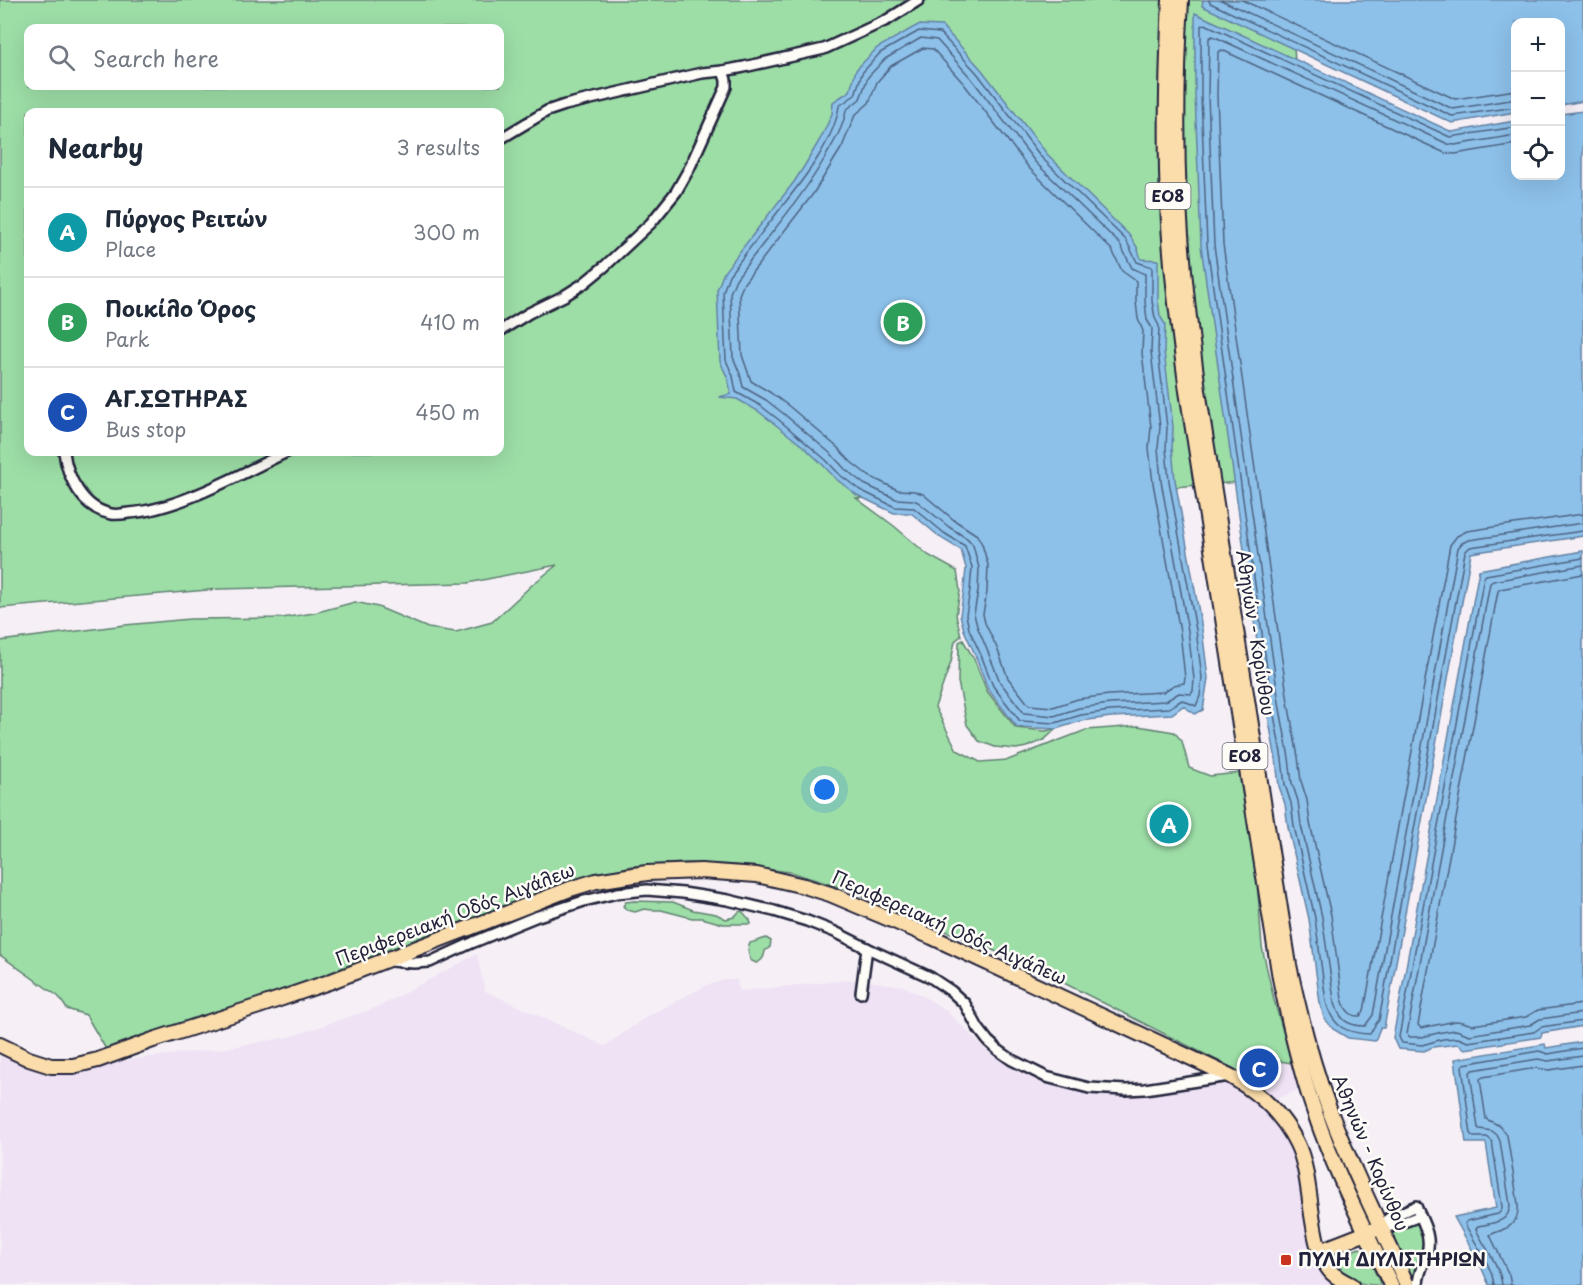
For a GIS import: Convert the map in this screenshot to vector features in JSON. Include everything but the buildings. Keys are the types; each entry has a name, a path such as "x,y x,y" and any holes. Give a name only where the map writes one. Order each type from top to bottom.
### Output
{"highway":[{"name":"Αθηνών - Κορίνθου","path":"1170,0 1167,156 1178,324 1279,969 1288,1020 1316,1118 1347,1193 1391,1285"},
{"name":"Αθηνών - Κορίνθου","path":"1181,0 1177,105 1179,202 1189,320 1288,965 1308,1043 1328,1107 1407,1285"},
{"name":"Περιφερειακή Οδός Αιγάλεω","path":"0,1045 29,1059 51,1066 73,1066 98,1060 329,982 541,899 596,881 675,871 757,875 822,892 895,921 1242,1083 1264,1099 1281,1119 1297,1144 1305,1166 1320,1251"},
{"path":"1352,1285 1332,1273 1320,1251 1381,1227"}],"street":[{"path":"504,137 547,111 565,105 702,73 723,71 824,49 887,20 919,0"},
{"path":"504,329 584,284 651,223 676,192 701,146 726,87 723,71"},
{"path":"64,456 65,462 82,496 99,510 112,514 139,513 178,502 278,456"},
{"path":"384,960 430,962 535,917 617,893 647,890 683,893 728,900 807,921 930,977 951,991 964,1004 978,1028 998,1050 1046,1077 1089,1088 1126,1090 1230,1076"},
{"path":"861,993 867,948"},
{"path":"1381,1227 1389,1218 1416,1206 1429,1241 1418,1285"},
{"path":"1381,1227 1393,1226 1420,1216"}],"shaded area":[{"path":"477,954 485,991 605,1046 646,1017 705,986 724,980 737,980 739,991 849,980 868,981 903,986 921,995 946,1010 989,1053 1005,1064 1026,1075 1066,1088 1150,1095 1182,1086 1224,1084 1240,1087 1252,1096 1283,1134 1296,1158 1309,1229 1341,1285 0,1285 0,1054 45,1074 62,1075 118,1061 226,1048 289,1037 378,1007"},
{"path":"1272,1060 1292,1063 1298,1090 1274,1100 1252,1082 1272,1066"}],"green space":[{"path":"0,0 1291,0 1322,476 1008,499 856,498 928,555 957,571 960,591 956,615 961,636 955,641 951,662 935,707 957,750 980,762 1008,760 1086,730 1138,726 1174,732 1182,741 1189,768 1210,776 1239,773 1257,880 1262,947 1292,1063 1273,1060 1272,1066 1252,1082 1238,1071 1056,979 855,892 790,872 733,865 686,863 631,866 572,881 335,974 107,1051 86,1015 67,1009 59,997 0,955 0,641 190,619 282,618 314,613 355,602 378,607 428,628 456,632 492,622 557,565 468,583 219,589 0,608"},
{"path":"963,640 974,659 987,691 1016,728 1045,731 1056,729 1044,740 1016,749 995,747 979,741 967,725 958,682 959,642"},
{"path":"626,902 673,902 726,919 742,911 751,924 723,924 661,910 644,909 635,912 623,906"},
{"path":"766,938 771,941 770,947 765,951 762,959 756,963 750,960 748,949 750,943"},
{"path":"1419,1222 1424,1246 1414,1281 1393,1235 1395,1230"},
{"path":"1359,1248 1365,1250 1381,1285 1360,1283 1350,1279 1342,1272 1341,1262 1344,1256"}],"water":[{"path":"1203,0 1583,0 1583,101 1565,104 1565,18 1511,18 1511,113 1452,123 1202,6"},
{"path":"1195,13 1452,132 1511,122 1511,180 1565,180 1565,113 1583,111 1583,536 1471,553 1384,1028 1380,1028 1375,1041 1348,1038 1333,1029 1324,1018 1320,1003 1309,919 1285,804 1279,786 1266,705 1201,246 1195,95"},
{"path":"918,25 942,26 981,69 1047,154 1130,236 1141,259 1158,260 1158,300 1160,316 1165,324 1164,351 1173,427 1175,480 1202,629 1208,678 1203,710 1195,714 1183,706 1172,714 1111,717 1081,721 1056,729 1017,727 988,689 964,630 960,615 966,568 961,550 941,538 911,513 894,513 857,495 836,479 804,447 758,411 737,399 719,397 731,394 728,379 720,361 717,290 724,272 794,182 822,136 832,114 833,102 850,91 856,70 877,48"},
{"path":"1583,551 1583,1026 1542,1033 1541,1037 1465,1049 1458,1044 1433,1047 1424,1051 1398,1049 1393,1038 1479,570"},
{"path":"1583,1042 1583,1285 1489,1285 1454,1217 1496,1208 1486,1143 1466,1143 1455,1059 1545,1044 1546,1048"}],"place":[{"name":"Ποικίλο Όρος","path":"903,322"},
{"name":"Πύργος Ρειτών","path":"1169,824"},
{"name":"ΑΓ.ΣΩΤΗΡΑΣ","path":"1259,1068"},
{"name":"ΠΥΛΗ ΔΙΥΛΙΣΤΗΡΙΩΝ","path":"1286,1260"}]}
